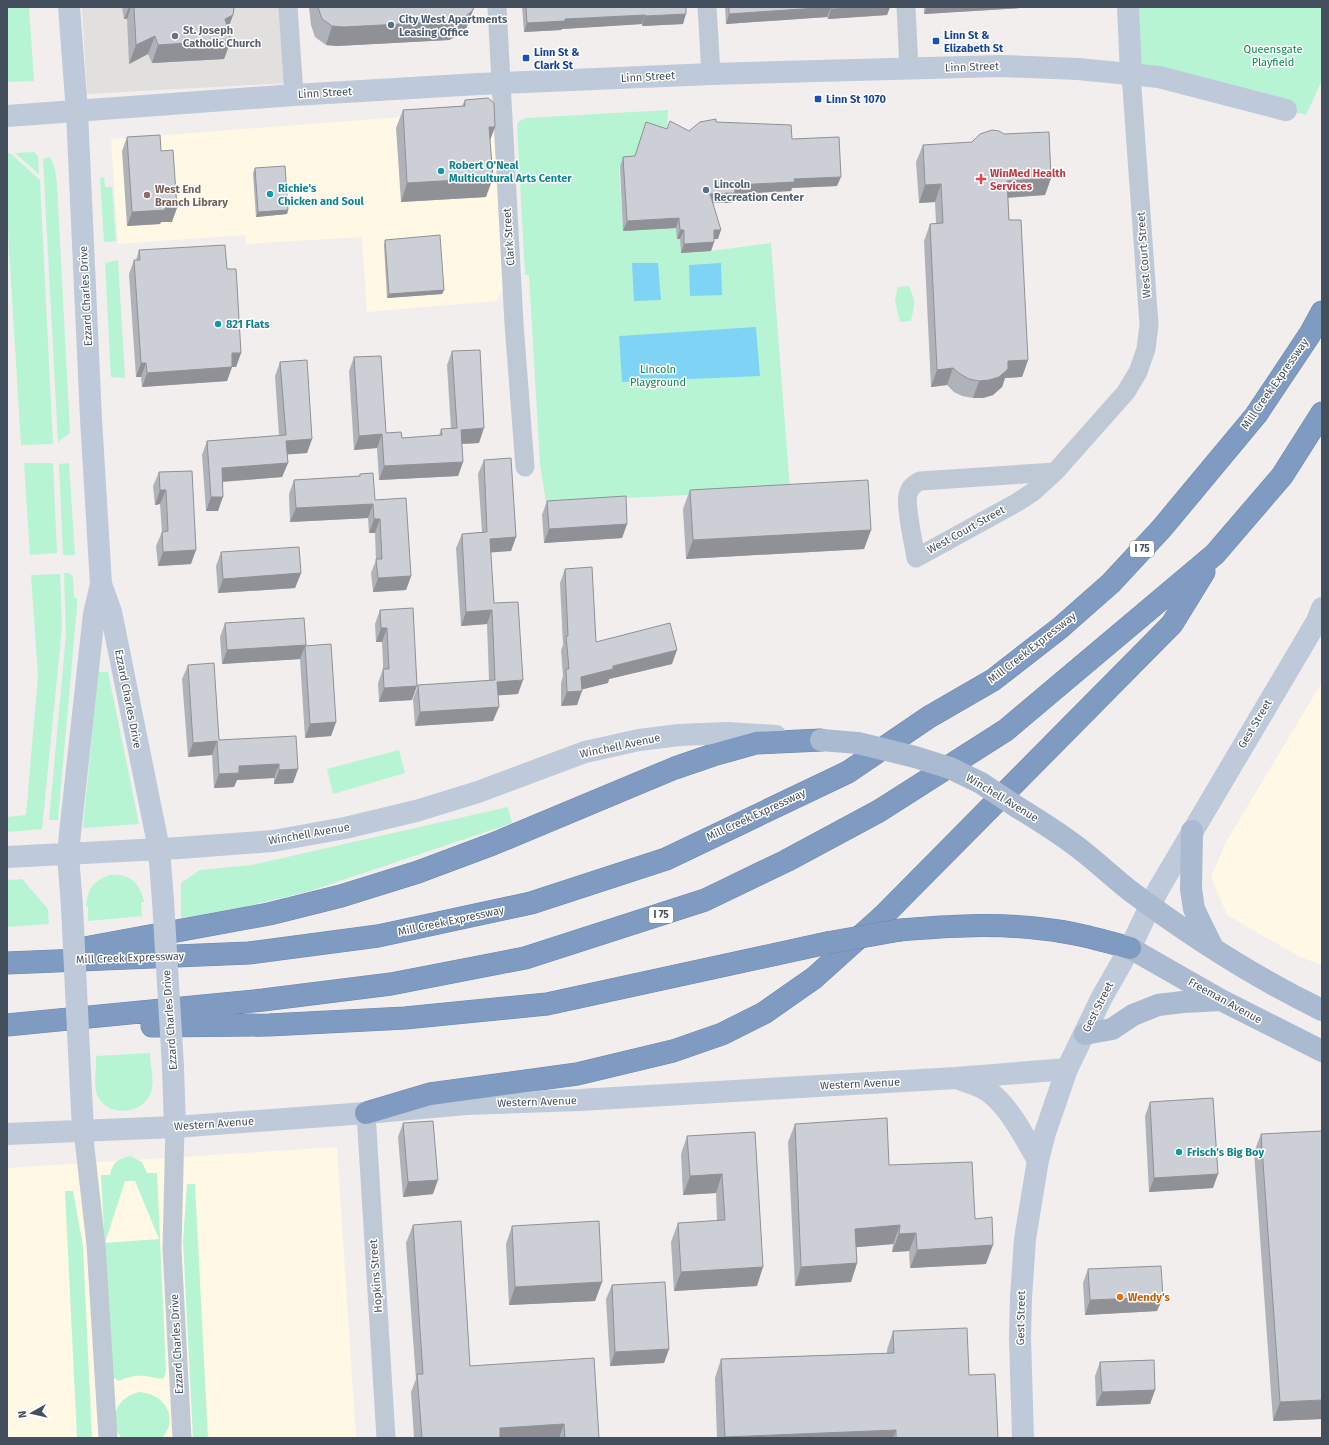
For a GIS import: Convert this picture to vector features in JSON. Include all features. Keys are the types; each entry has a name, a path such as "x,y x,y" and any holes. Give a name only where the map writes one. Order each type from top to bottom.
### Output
{"highway":[{"name":"Mill Creek Expressway","path":"7,963 249,953 378,936 531,903 666,858 848,772 929,717 993,680 1060,628 1111,583 1162,528 1256,415 1310,334 1322,312"},
{"name":"I 75","path":"7,1026 263,1000 391,984 525,958 705,900 786,861 879,811 1006,730 1215,554 1282,476 1322,413"},
{"path":"366,1113 430,1094 577,1074 674,1051 722,1034 764,1013 814,978 884,915 1127,670 1172,624 1215,554"},
{"path":"7,963 269,914 340,896 418,872 493,844 675,768 712,755 756,743 821,740"},
{"path":"7,1026 269,1025 405,1018 547,1004 827,943 900,930 982,925 1009,926 1044,929 1083,936 1130,948"}],"main road":[{"name":"Ezzard Charles Drive","path":"69,7 77,112 92,432 101,584 111,612 159,849 173,1067 175,1127"},
{"name":"West Court Street","path":"1128,7 1131,74"},
{"name":"Linn Street","path":"7,116 294,95 502,84 711,74 1036,66 1131,74 1159,78 1286,110"},
{"name":"Ezzard Charles Drive","path":"83,1130 68,855 94,614 101,584"},
{"name":"Gest Street","path":"1023,1438 1021,1297 1025,1239 1038,1160 1045,1133 1067,1069 1102,997 1130,948 1158,890 1321,614"},
{"name":"Winchell Avenue","path":"7,857 44,854 68,855 273,841 345,828 416,811 471,794 584,752 639,740 679,735 727,733 858,743 915,757 950,768 981,783 1043,823 1084,852 1127,889 1150,906"},
{"path":"1192,831 1191,889 1194,909 1213,948"},
{"path":"1150,906 1213,948 1292,995 1322,1010"},
{"name":"Freeman Avenue","path":"1130,948 1221,1000 1322,1051"},
{"path":"1085,1034 1112,1029 1133,1015 1158,1005 1221,1000"},
{"name":"Western Avenue","path":"7,1134 175,1127 466,1104 580,1100 956,1078 1067,1069"},
{"path":"956,1078 984,1088 997,1099 1006,1108 1038,1160"}],"street":[{"path":"288,7 294,95"},
{"name":"Clark Street","path":"497,7 514,324 525,467"},
{"path":"707,7 711,74"},
{"path":"906,7 909,69"},
{"name":"West Court Street","path":"1055,472 920,481 914,484 910,489 907,500 916,558 1016,503 1032,492 1055,472 1126,392 1138,372 1146,349 1149,325 1131,74"},
{"name":"Hopkins Street","path":"366,1113 386,1438"},
{"name":"Ezzard Charles Drive","path":"175,1127 172,1249 182,1438"},
{"name":"Ezzard Charles Drive","path":"83,1130 96,1244 108,1438"}],"shaded area":[{"path":"82,7 285,7 290,83 87,94"},
{"path":"493,110 505,288 496,301 367,312 362,237 246,244 245,235 118,244 111,139"},
{"path":"1322,682 1322,965 1300,957 1227,915 1211,877 1226,842"},
{"path":"337,1147 356,1438 7,1438 7,1168"}],"green space":[{"path":"7,7 29,7 34,81 7,82"},
{"name":"Queensgate Playfield","path":"1128,7 1322,7 1322,80 1306,115 1242,98 1131,74"},
{"name":"Lincoln Playground","path":"668,110 667,131 632,166 619,167 623,230 676,228 680,239 681,253 711,251 771,243 790,490 546,502 540,464 529,275 525,275 518,122 526,118"},
{"path":"34,152 38,156 39,174 15,153"},
{"path":"7,153 10,153 40,180 53,444 21,445 7,216"},
{"path":"50,157 55,169 57,184 70,433 58,442 43,159"},
{"path":"104,177 105,187 112,187 116,241 104,242 100,178"},
{"path":"118,260 125,378 111,377 105,263"},
{"path":"909,286 914,299 911,321 900,322 895,300 898,287"},
{"path":"24,463 53,463 57,553 30,555"},
{"path":"69,463 75,555 63,555 59,464"},
{"path":"64,573 69,573 73,577 74,598 77,598 77,606 58,820 49,820 66,635"},
{"path":"60,574 62,628 42,829 7,832 7,817 26,815 38,676 31,575"},
{"path":"98,672 108,672 139,824 83,828"},
{"path":"399,750 405,773 333,794 327,769"},
{"path":"508,807 512,823 310,891 240,908 181,918 181,883 200,870 252,865"},
{"path":"109,875 128,877 136,884 140,889 144,902 141,902 142,916 88,921 88,906 86,907 88,895 95,883"},
{"path":"22,879 48,909 49,924 7,927 7,880"},
{"path":"150,1053 153,1083 147,1100 133,1109 125,1111 109,1107 102,1102 97,1095 96,1090 96,1056"},
{"path":"130,1156 142,1162 147,1173 157,1173 166,1371 164,1378 138,1376 128,1377 119,1381 112,1377 101,1175 110,1175 114,1164","holes":["125,1181 135,1181 159,1239 105,1243"]},
{"path":"187,1184 195,1184 208,1438 193,1438 183,1241"},
{"path":"65,1191 73,1191 83,1246 92,1438 77,1438"},
{"path":"140,1392 156,1397 167,1408 170,1422 162,1438 121,1438 117,1430 115,1416 120,1403 125,1398"}],"water":[{"path":"632,263 658,263 661,300 634,301"},
{"path":"721,263 722,295 690,296 689,265"},
{"path":"756,327 760,376 622,382 619,336"}],"building":[{"path":"134,7 234,7 233,15 225,19 231,40 158,45 155,36 136,45"},
{"path":"318,7 474,7 473,10 464,18 456,21 344,27 332,26 322,19"},
{"path":"526,7 686,7 686,14 565,19 565,21 527,23"},
{"path":"729,7 831,7 729,14"},
{"path":"831,7 873,7 831,9"},
{"name":"Robert O'Neal Multicultural Arts Center","path":"488,98 494,103 495,127 489,127 493,178 407,183 403,110 465,106 465,100"},
{"name":"Lincoln Recreation Center","path":"716,119 716,122 791,125 792,139 839,137 841,177 794,179 795,182 735,185 735,193 710,194 721,230 714,230 714,242 684,244 684,230 680,230 679,218 627,221 623,157 635,156 646,122 667,129 670,121 689,131 700,122"},
{"path":"992,130 999,131 1004,134 1049,132 1051,178 1007,181 1009,220 1021,220 1028,360 1008,361 1008,369 999,377 979,381 969,379 953,368 937,370 930,224 943,223 941,184 925,185 923,145 972,142 980,134"},
{"name":"West End Branch Library","path":"160,135 161,151 173,150 177,208 132,212 127,137"},
{"name":"Richie's Chicken and Soul","path":"285,166 288,210 258,212 255,168"},
{"path":"440,235 444,290 389,294 385,240"},
{"name":"821 Flats","path":"225,245 227,269 236,269 241,353 232,353 232,367 147,373 146,363 141,363 134,260 140,260 139,250"},
{"path":"480,350 484,428 461,430 463,462 384,466 382,434 359,436 354,357 381,356 386,433 401,432 402,438 442,435 441,429 457,428 452,351"},
{"path":"307,360 312,439 286,441 288,463 222,468 223,497 211,497 207,441 286,435 280,362"},
{"path":"511,458 516,537 490,539 494,603 518,602 523,680 497,682 499,707 420,712 418,685 495,680 492,610 466,612 462,534 487,532 484,460"},
{"path":"192,471 196,550 163,552 162,532 168,531 166,490 160,490 159,472"},
{"path":"373,473 375,500 406,498 411,576 378,578 376,559 382,559 380,519 374,519 373,504 296,508 294,480 360,476 360,474"},
{"path":"868,480 871,530 693,540 690,490"},
{"path":"626,496 627,524 549,529 547,501"},
{"path":"299,547 301,573 223,579 221,552"},
{"path":"592,567 596,642 670,623 677,650 613,666 613,669 581,677 582,691 567,692 566,669 569,669 566,636 568,636 565,569"},
{"path":"413,608 417,686 384,688 383,669 389,669 387,628 381,628 380,610"},
{"path":"304,618 306,645 227,650 225,623"},
{"path":"331,644 336,722 310,724 305,646"},
{"path":"214,663 219,740 296,736 298,769 279,770 279,764 239,766 239,773 219,774 217,741 193,743 188,665"},
{"name":"Frisch's Big Boy","path":"1213,1098 1218,1174 1154,1178 1150,1102"},
{"path":"887,1118 889,1165 972,1162 975,1219 992,1217 993,1245 917,1250 916,1233 899,1234 900,1225 855,1229 857,1263 801,1267 795,1124"},
{"path":"433,1121 438,1180 408,1182 403,1123"},
{"path":"1322,1131 1322,1400 1280,1402 1261,1134"},
{"path":"755,1132 763,1267 681,1272 678,1223 725,1220 722,1174 690,1176 687,1136"},
{"path":"461,1221 470,1366 594,1358 599,1438 565,1438 564,1424 500,1428 500,1438 422,1438 417,1374 423,1374 413,1225"},
{"path":"599,1221 602,1282 515,1287 512,1226"},
{"path":"1161,1266 1163,1297 1090,1300 1088,1269"},
{"path":"665,1282 669,1349 615,1352 612,1285"},
{"path":"967,1328 969,1375 995,1374 998,1438 896,1438 896,1430 725,1437 721,1359 894,1353 893,1331"},
{"path":"1154,1360 1155,1390 1102,1392 1100,1362"}],"place":[{"name":"City West Apartments Leasing Office","path":"391,25"},
{"name":"St. Joseph Catholic Church","path":"175,36"},
{"name":"Linn St & Elizabeth St","path":"936,41"},
{"name":"Linn St & Clark St","path":"526,58"},
{"name":"Linn St 1070","path":"818,99"},
{"name":"Robert O'Neal Multicultural Arts Center","path":"441,171"},
{"name":"WinMed Health Services","path":"981,179"},
{"name":"Lincoln Recreation Center","path":"706,190"},
{"name":"Richie's Chicken and Soul","path":"270,194"},
{"name":"West End Branch Library","path":"147,195"},
{"name":"821 Flats","path":"218,324"},
{"name":"Frisch's Big Boy","path":"1179,1152"},
{"name":"Wendy's","path":"1120,1297"}]}
